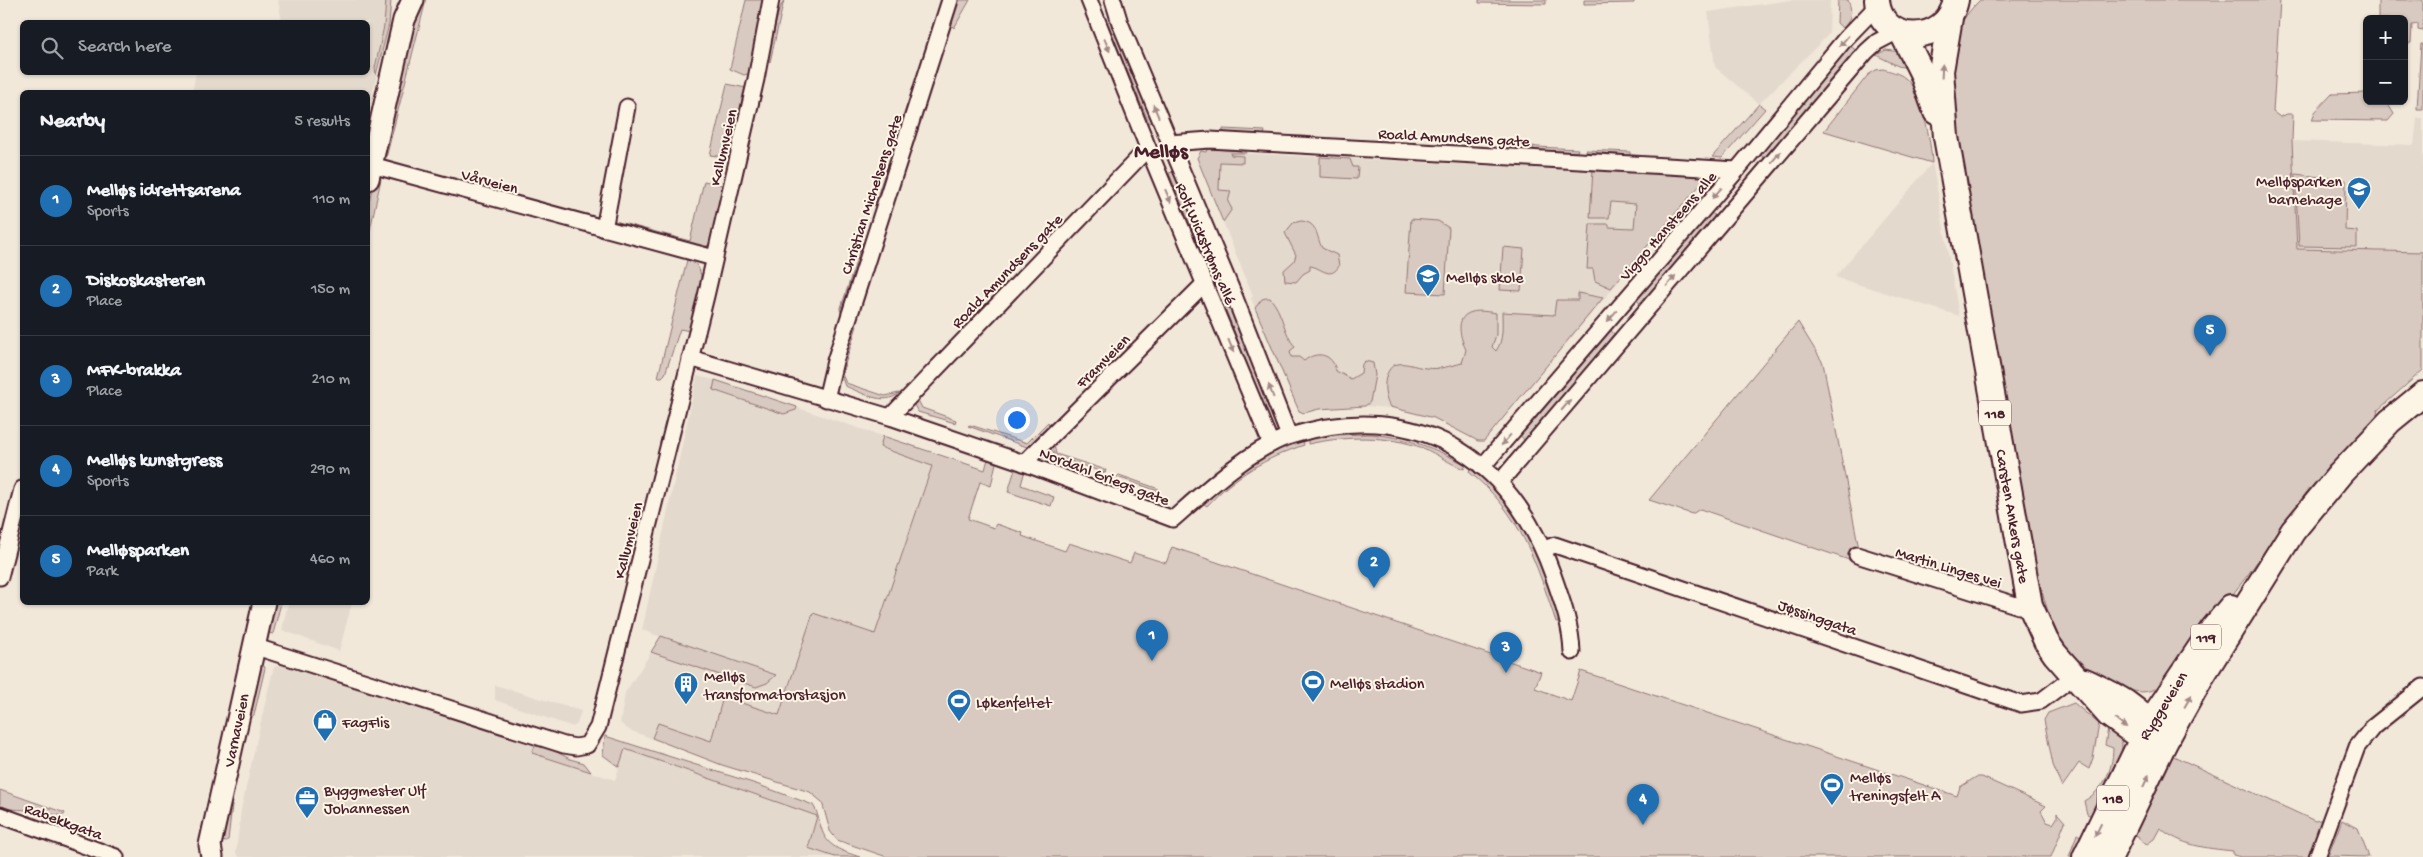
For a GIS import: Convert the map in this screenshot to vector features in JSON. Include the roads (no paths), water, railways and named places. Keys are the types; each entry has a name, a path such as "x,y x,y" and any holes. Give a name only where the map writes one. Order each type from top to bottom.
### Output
{"main road":[{"name":"118","path":"1875,2 1889,25 1900,32 1915,35 1928,34 1941,27 1956,6"},
{"name":"Carsten Ankers gate","path":"1956,6 1941,71 1946,137 2030,605 2046,641 2074,676 2124,699 2146,730 2164,744"},
{"name":"Carsten Ankers gate","path":"1900,32 1922,73 1946,137"},
{"name":"Ryggeveien","path":"2085,857 2146,730 2212,630 2284,545 2340,474 2390,421 2423,394"},
{"name":"Ryggeveien","path":"2110,857 2164,744 2202,676 2284,545"}],"street":[{"path":"370,164 404,10 412,0"},
{"name":"Kallumveien","path":"254,646 564,745 576,747 586,745 598,727 690,358 756,79 771,0"},
{"name":"Christian Michelsens gate","path":"826,399 836,361 950,0"},
{"name":"Rolf Wickstrøms allé","path":"1089,0 1148,148 1271,444"},
{"name":"Rolf Wickstrøms allé","path":"1113,0 1120,23 1235,298 1289,436"},
{"name":"Viggo Hansteens alle","path":"1482,467 1737,170 1875,2"},
{"path":"1500,482 1860,59 1878,42 1900,32"},
{"path":"604,229 627,107"},
{"name":"Roald Amundsens gate","path":"1169,143 1210,140 1737,170"},
{"name":"Roald Amundsens gate","path":"890,417 1148,148"},
{"name":"Vårveien","path":"370,169 714,258"},
{"name":"Framveien","path":"1024,463 1205,283"},
{"name":"Nordahl Griegs gate","path":"690,358 890,417 1024,463 1173,519 1220,478 1271,444 1289,436 1329,426 1362,424 1401,426 1432,435 1460,450 1482,467 1500,482 1522,509 1544,549 1570,624 1572,652"},
{"path":"0,577 20,497"},
{"name":"Jøssinggata","path":"1544,549 1555,545 2021,704 2041,701 2074,676"},
{"name":"Martin Linges vei","path":"1857,555 2019,606 2030,605"},
{"name":"Varnaveien","path":"212,857 210,845 263,605"},
{"path":"2317,857 2357,747 2373,727 2423,687"},
{"name":"Rabekkgata","path":"0,816 116,857"}],"place":[{"name":"Melløsparken barnehage","path":"2359,210"},
{"name":"Melløs skole","path":"1428,297"},
{"name":"Melløsparken","path":"2210,356"},
{"name":"Diskoskasteren","path":"1374,588"},
{"name":"Melløs idrettsarena","path":"1152,661"},
{"name":"MFK-brakka","path":"1506,673"},
{"name":"Melløs stadion","path":"1313,703"},
{"name":"Melløs transformatorstasjon","path":"686,705"},
{"name":"Løkenfeltet","path":"959,722"},
{"name":"FagFlis","path":"325,742"},
{"name":"Melløs treningsfelt A","path":"1832,806"},
{"name":"Byggmester Ulf Johannessen","path":"307,819"},
{"name":"Melløs kunstgress","path":"1643,825"}],"district":[{"name":"Melløs","path":"1161,150"}]}
